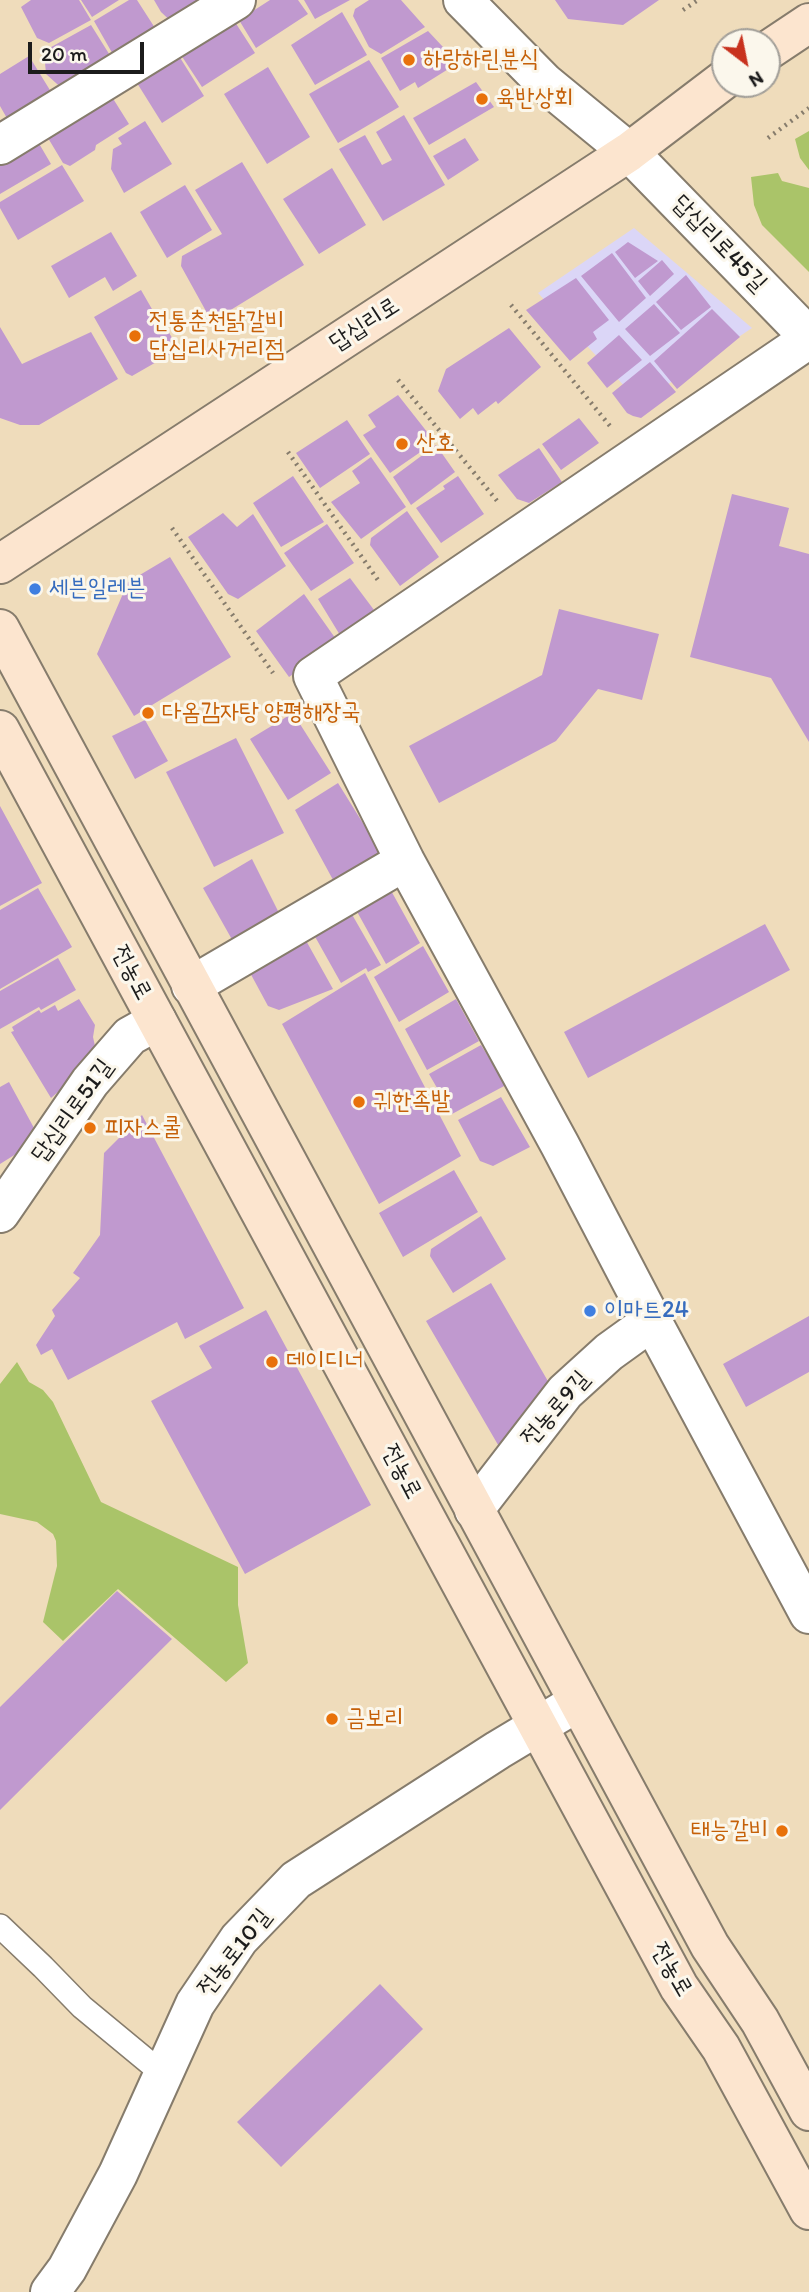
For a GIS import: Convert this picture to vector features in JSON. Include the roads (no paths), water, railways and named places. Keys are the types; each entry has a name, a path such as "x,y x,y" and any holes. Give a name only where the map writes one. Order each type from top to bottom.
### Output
{"main road":[{"path":"781,42 809,23"},
{"name":"답십리로","path":"0,564 629,152 711,90"},
{"name":"전농로","path":"0,629 710,1946 760,2021 809,2111"},
{"name":"전농로","path":"0,730 679,1987 721,2048 809,2210"}],"street":[{"path":"0,145 236,0"},
{"name":"답십리로45길","path":"463,0 545,83 629,152 809,338"},
{"path":"809,338 313,676 405,861 560,1145 809,1614"},
{"name":"전농로","path":"191,986 405,861"},
{"name":"답십리로51길","path":"0,1212 90,1082 130,1037 157,1021"},
{"name":"전농로9길","path":"474,1510 565,1392 609,1352 652,1321"},
{"name":"전농로10길","path":"50,2292 67,2269 118,2174 195,2004 239,1939 296,1880 578,1702"}],"lane":[{"path":"0,1926 82,2007 163,2074"}],"place":[{"name":"하랑하린분식","path":"409,60"},
{"name":"육반상회","path":"482,99"},
{"name":"전통춘천닭갈비 답십리사거리점","path":"135,336"},
{"name":"산호","path":"402,444"},
{"name":"세븐일레븐","path":"35,589"},
{"name":"다옴감자탕 양평해장국","path":"148,713"},
{"name":"귀한족발","path":"359,1102"},
{"name":"피자스쿨","path":"90,1128"},
{"name":"이마트24","path":"590,1311"},
{"name":"데이디너","path":"272,1362"},
{"name":"금보리","path":"332,1719"},
{"name":"태능갈비","path":"782,1831"}]}
